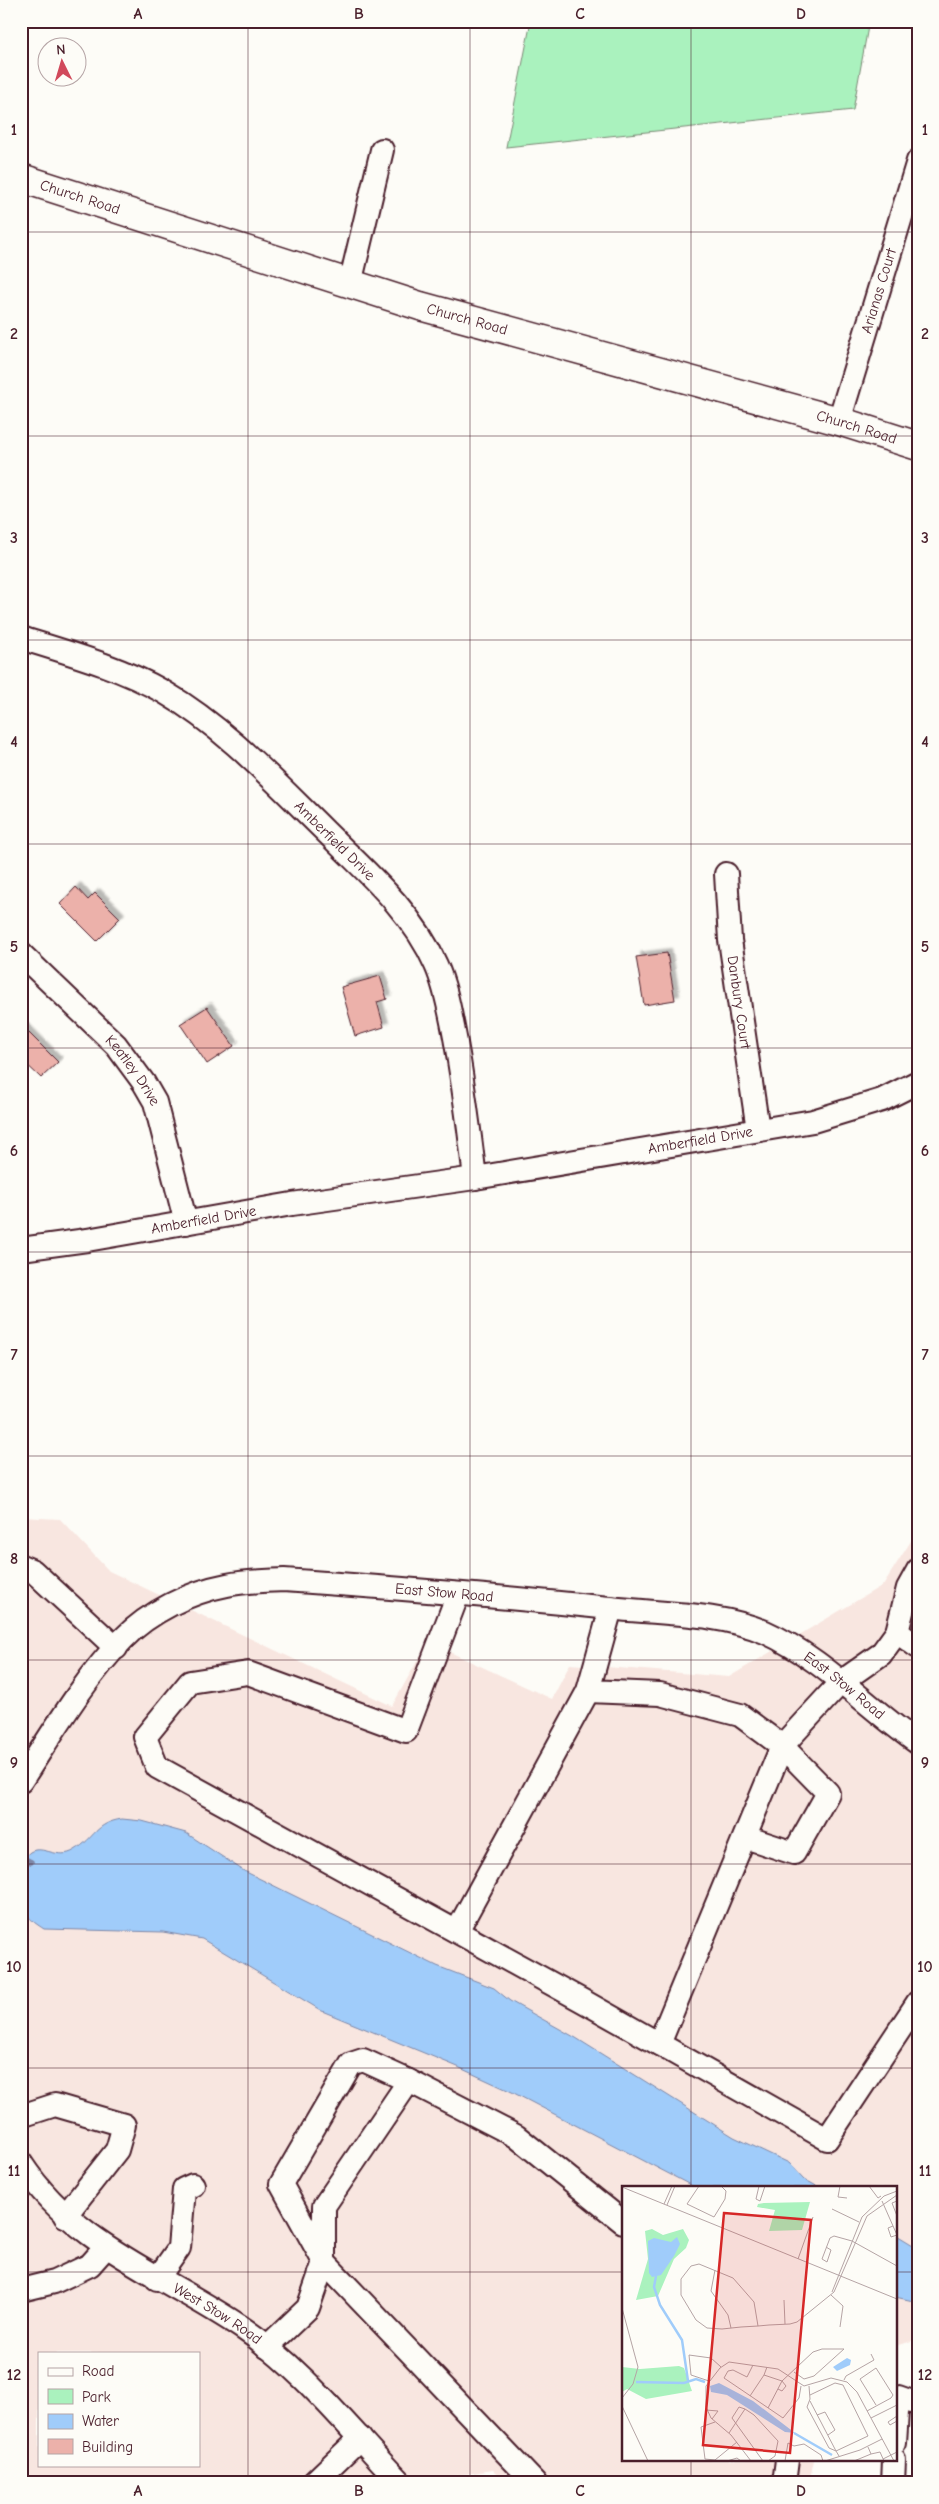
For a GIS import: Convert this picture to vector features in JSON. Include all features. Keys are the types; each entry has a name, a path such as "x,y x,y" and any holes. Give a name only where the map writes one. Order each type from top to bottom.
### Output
{"main road":[{"name":"Church Road","path":"21,178 420,306 839,421 918,446"}],"street":[{"path":"350,284 382,150"},
{"name":"Arianas Court","path":"839,421 918,161"},
{"name":"Amberfield Drive","path":"21,638 78,656 135,678 187,706 234,743 263,770 396,903 425,944 436,965 444,988 463,1080 475,1178"},
{"name":"Danbury Court","path":"726,874 730,940 758,1130"},
{"name":"Keatley Drive","path":"21,954 116,1045 144,1083 155,1102 186,1223"},
{"name":"Amberfield Drive","path":"21,1249 292,1204 475,1178 758,1130 849,1112 882,1100 918,1082"},
{"path":"21,1566 33,1571 116,1648"},
{"path":"659,2044 782,1746 841,1682 881,1654 897,1632 908,1588 918,1570"},
{"name":"East Stow Road","path":"21,1781 86,1686 116,1648 146,1620 171,1605 225,1585 284,1580 458,1594 696,1617 763,1632 794,1647 918,1743"},
{"path":"458,1594 406,1731 248,1673 190,1682 145,1737 157,1767 457,1931 828,2139 918,2002"},
{"path":"457,1931 588,1691 611,1608"},
{"path":"897,1632 918,1647"},
{"path":"588,1691 660,1694 740,1715 782,1746 828,1793 794,1853 745,1837"},
{"path":"535,2483 324,2262 281,2184 351,2064 363,2060 409,2081 516,2136 622,2221"},
{"path":"267,2347 308,2308 324,2262 324,2206 409,2081"},
{"path":"21,2116 55,2104 124,2125 118,2150 65,2216"},
{"name":"West Stow Road","path":"21,2163 37,2186 65,2216 106,2247 157,2279 241,2327 292,2368 401,2483"},
{"path":"157,2279 179,2248 184,2189 193,2185"},
{"path":"21,2290 54,2282 90,2265 106,2247"},
{"path":"896,2428 898,2397 918,2404"},
{"path":"313,2483 360,2438"},
{"path":"784,2483 787,2462"},
{"path":"893,2483 894,2462"}],"shaded area":[{"path":"21,1517 60,1519 109,1571 392,1706 428,1642 552,1699 570,1664 729,1677 883,1585 918,1530 918,2339 896,2346 896,2186 622,2186 622,2462 814,2462 809,2483 506,2483 493,2470 410,2483 21,2483"}],"green space":[{"path":"531,21 869,21 853,110 506,147"}],"water":[{"path":"122,1819 142,1821 186,1833 244,1871 437,1966 494,1988 510,2001 576,2038 734,2137 789,2163 804,2179 816,2186 692,2186 512,2092 458,2067 322,2011 202,1939 163,1932 44,1929 27,1914 22,1900 19,1882 25,1857 35,1850 63,1854 69,1853 82,1845 101,1827"},
{"path":"896,2235 918,2248 918,2302 896,2297"}],"building":[{"path":"76,887 88,900 95,893 120,918 97,941 60,904"},
{"path":"667,953 675,1000 644,1005 636,957"},
{"path":"380,976 387,999 377,1002 384,1027 355,1036 341,987"},
{"path":"207,1007 234,1046 207,1064 180,1024"},
{"path":"21,1025 58,1062 41,1078 21,1059"}],"waterway":[{"path":"21,1857 31,1862"}]}
